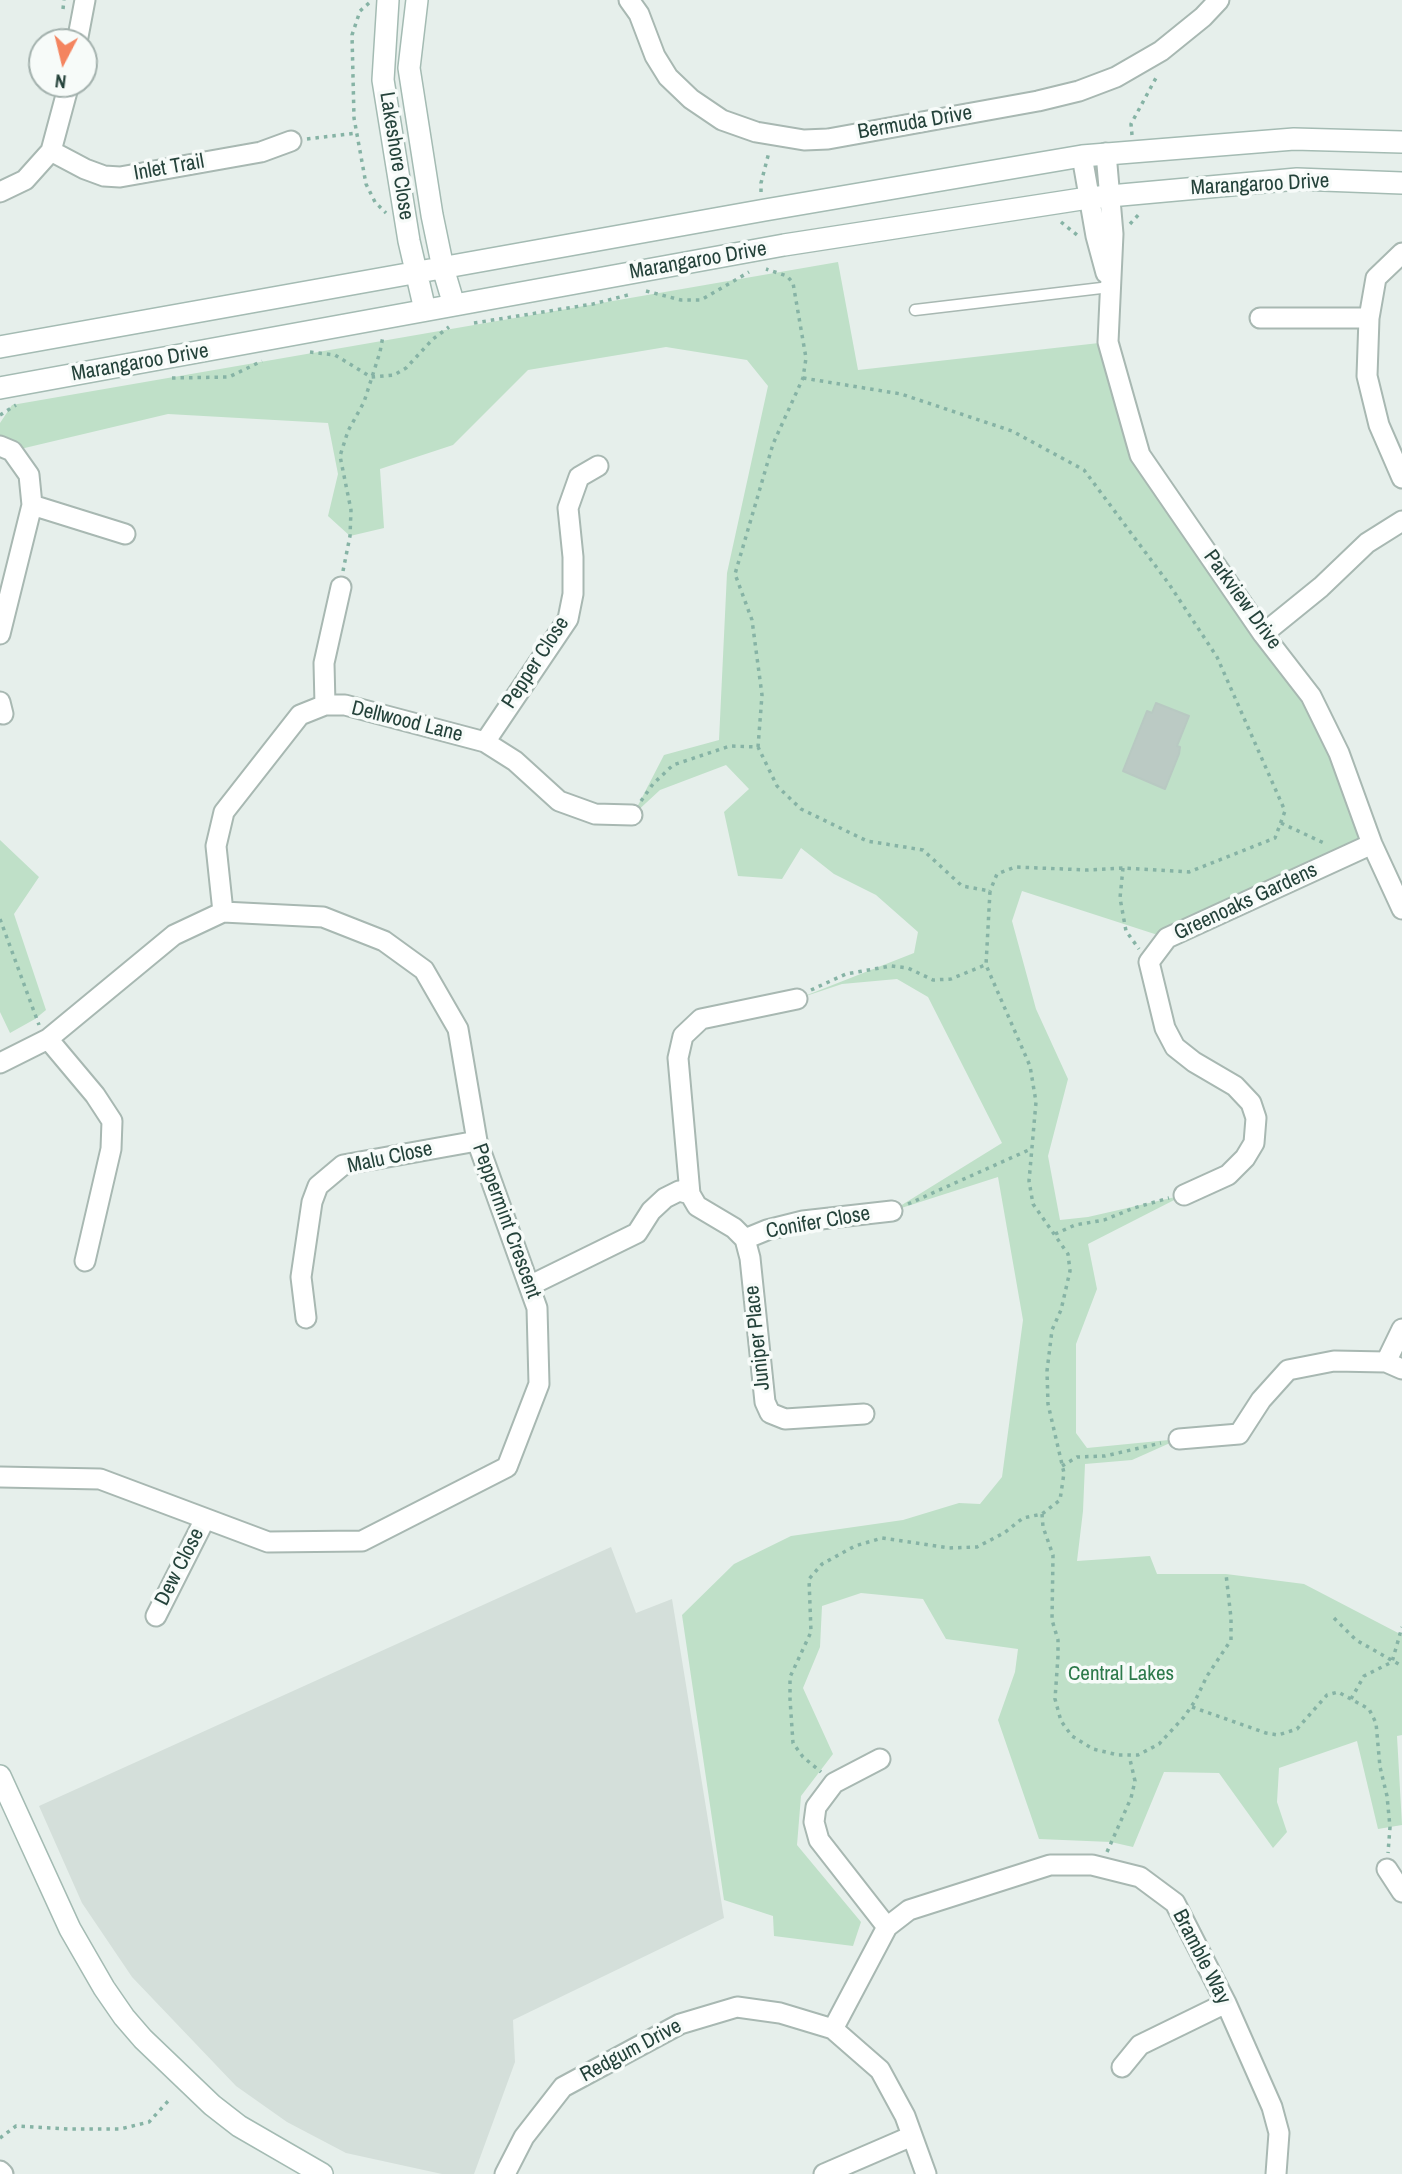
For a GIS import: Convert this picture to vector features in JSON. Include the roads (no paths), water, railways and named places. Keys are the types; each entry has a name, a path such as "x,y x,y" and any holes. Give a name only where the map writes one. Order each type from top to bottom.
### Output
{"main road":[{"name":"Lakeshore Close","path":"388,0 383,80 425,310"},
{"name":"Lakeshore Close","path":"416,0 409,68 432,215 443,268 457,315"},
{"name":"Marangaroo Drive","path":"0,347 1082,156 1294,139 1402,142"},
{"name":"Marangaroo Drive","path":"0,388 425,310 457,315 784,245 1098,197 1297,179 1402,183"},
{"path":"0,1776 70,1929 124,2017 143,2039 212,2105 261,2140 322,2174"},
{"path":"0,1804 61,1941 123,2035 152,2068 193,2105 231,2134 295,2174"}],"street":[{"path":"80,28 85,0"},
{"name":"Bermuda Drive","path":"635,5 655,56 668,77 691,99 722,120 773,137 804,140 828,139 1038,101 1079,91 1116,77 1161,51 1203,17 1219,0"},
{"path":"0,192 25,180 51,150 65,98"},
{"name":"Inlet Trail","path":"51,150 85,169 104,176 120,177 261,152 291,141"},
{"name":"Parkview Drive","path":"1098,197 1106,153"},
{"name":"Parkview Drive","path":"1082,156 1113,234 1108,342 1140,455 1264,634 1311,696 1339,753 1372,844 1402,909"},
{"path":"1402,253 1376,278 1369,318 1367,376 1379,425 1402,478"},
{"path":"1260,318 1369,318"},
{"path":"0,446 12,451 29,475 32,505 0,634"},
{"name":"Pepper Close","path":"485,742 568,619 573,594 568,508 579,477 597,466"},
{"path":"32,505 125,534"},
{"path":"1264,634 1321,587 1367,543 1402,521"},
{"path":"325,705 324,663 341,587"},
{"name":"Dellwood Lane","path":"223,912 216,846 224,812 300,715 325,705 345,705 485,742 515,761 559,801 595,814 632,815"},
{"name":"Greenoaks Gardens","path":"1184,1195 1228,1175 1237,1167 1254,1143 1256,1118 1251,1103 1235,1086 1194,1062 1175,1046 1165,1028 1149,962 1167,938 1372,844"},
{"name":"Peppermint Crescent","path":"0,1063 48,1039 174,935 223,912 323,917 384,941 424,970 458,1028 477,1141 537,1308 539,1384 507,1467 362,1541 268,1542 100,1479 0,1477"},
{"path":"746,1240 734,1228 697,1206 690,1194 678,1058 683,1036 701,1019 797,999"},
{"path":"48,1039 95,1095 112,1121 111,1149 85,1261"},
{"name":"Malu Close","path":"306,1318 301,1277 312,1202 318,1186 343,1165 477,1141"},
{"path":"529,1286 637,1233 651,1211 665,1198 680,1191 690,1194"},
{"name":"Conifer Close","path":"746,1240 766,1230 803,1221 892,1211"},
{"name":"Juniper Place","path":"746,1240 765,1402 770,1413 785,1419 864,1414"},
{"path":"1180,1439 1239,1434 1261,1400 1288,1370 1334,1360 1394,1365 1402,1329"},
{"name":"Dew Close","path":"156,1616 205,1519"},
{"path":"880,1759 834,1783 816,1807 814,1822 819,1840 887,1927"},
{"name":"Bramble Way","path":"833,2029 887,1927 909,1910 1049,1865 1100,1867 1140,1877 1175,1903 1226,2003 1272,2107 1279,2133 1276,2174"},
{"path":"1387,1869 1402,1892"},
{"path":"1122,2067 1140,2045 1226,2003"},
{"name":"Redgum Drive","path":"505,2174 524,2137 563,2087 680,2024 737,2007 780,2013 833,2029 880,2070 905,2116 926,2174"},
{"path":"824,2174 912,2136"}],"lane":[{"path":"915,310 1110,287"}],"park label":[{"name":"Central Lakes","path":"1121,1674"}]}
